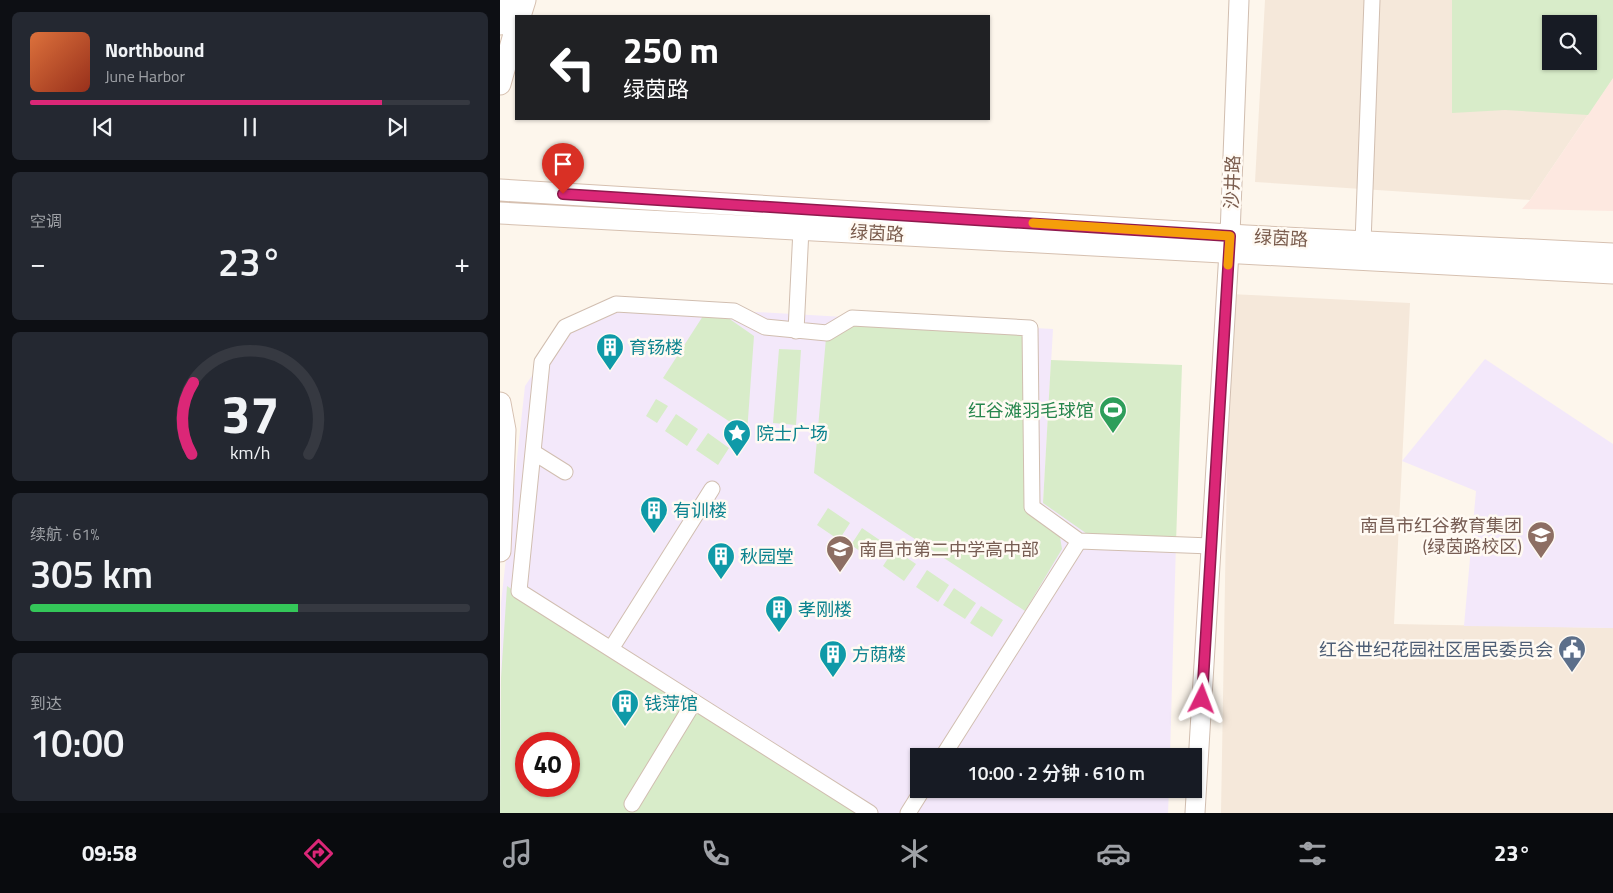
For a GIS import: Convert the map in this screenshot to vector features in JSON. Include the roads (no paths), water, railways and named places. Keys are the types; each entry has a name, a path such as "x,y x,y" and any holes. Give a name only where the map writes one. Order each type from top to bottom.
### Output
{"main road":[{"path":"500,24 507,0"},
{"path":"520,15 525,0"},
{"path":"500,84 515,31"},
{"name":"绿茵路","path":"500,190 1229,244 1582,262 1613,254"},
{"name":"绿茵路","path":"500,213 1142,248 1296,239 1364,242 1582,262 1613,273"},
{"path":"1613,242 1582,262 1613,287"},
{"path":"500,402 505,430 500,551"}],"street":[{"name":"沙井路","path":"1195,813 1229,244 1239,0"},
{"path":"1364,242 1372,0"},
{"path":"796,331 801,229"},
{"path":"870,813 519,591 542,362 565,327 616,304 734,311 765,327 796,331 826,332 852,318 1030,328 1032,507 1079,541 1211,546"},
{"path":"533,452 565,472"},
{"path":"611,650 712,489"},
{"path":"949,748 1079,541"},
{"path":"632,804 694,702"},
{"path":"908,813 917,798"}],"place":[{"name":"育钖楼","path":"610,371"},
{"name":"红谷滩羽毛球馆","path":"1113,434"},
{"name":"院士广场","path":"737,457"},
{"name":"有训楼","path":"654,534"},
{"name":"南昌市红谷教育集团 (绿茵路校区)","path":"1541,559"},
{"name":"南昌市第二中学高中部","path":"840,573"},
{"name":"秋园堂","path":"721,580"},
{"name":"孝刚楼","path":"779,633"},
{"name":"红谷世纪花园社区居民委员会","path":"1572,673"},
{"name":"方荫楼","path":"833,678"},
{"name":"钱萍馆","path":"625,727"}]}
